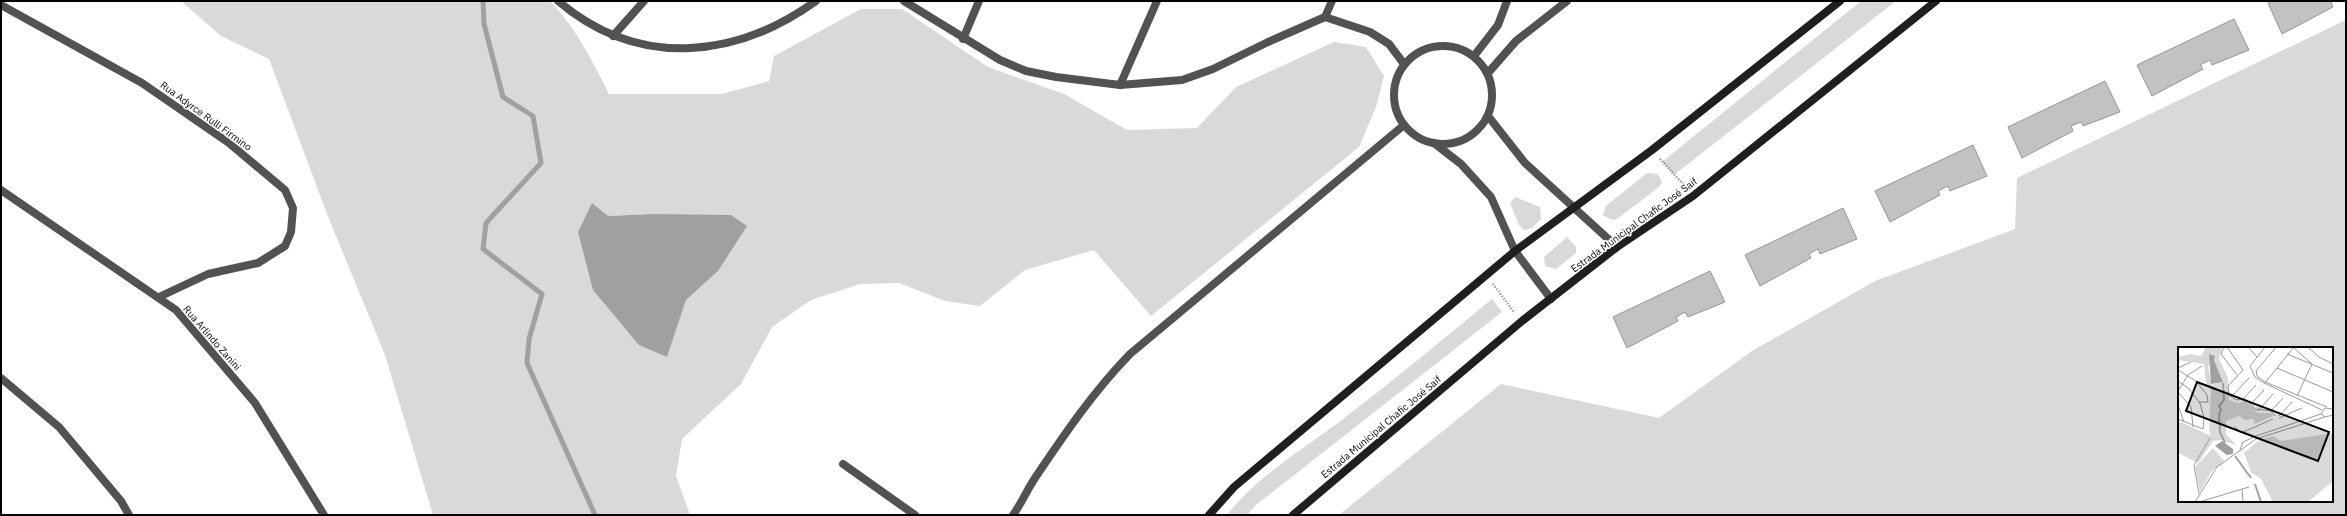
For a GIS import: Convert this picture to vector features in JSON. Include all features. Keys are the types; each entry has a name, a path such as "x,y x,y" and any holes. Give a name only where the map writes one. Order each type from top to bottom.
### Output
{"street":[{"path":"558,1 576,15 613,36 654,46 675,49 717,46 758,34 816,1"},
{"path":"613,36 644,1"},
{"path":"904,1 963,39 1000,60 1026,70 1056,77 1120,85 1182,80 1214,69 1268,42 1325,17 1370,32 1389,44 1404,64"},
{"path":"963,39 979,1"},
{"path":"1120,85 1157,1"},
{"path":"1325,17 1332,1"},
{"path":"1474,56 1498,25 1507,1"},
{"path":"1488,73 1516,41 1568,1"},
{"path":"1209,515 1234,487 1515,252 1574,206 1652,150 1840,1"},
{"name":"Estrada Municipal Chafic José Saif","path":"1293,515 1522,321 1617,247 1693,196 1936,1"},
{"name":"Rua Adyrce Rulli Firmino","path":"1,5 142,83 229,142 285,190 293,208 291,232 285,246 258,263 208,274 158,297"},
{"path":"1432,46 1454,46 1474,56 1488,73 1492,94 1488,116 1480,127 1471,135 1447,144 1434,143 1417,137 1404,125 1396,111 1393,94 1396,78 1404,64 1417,53 1432,46"},
{"path":"1488,116 1525,163 1574,206 1617,247"},
{"path":"1013,515 1021,499 1073,422 1092,397 1130,354 1404,125"},
{"path":"1434,143 1461,164 1491,197 1515,252 1551,299"},
{"name":"Rua Arlindo Zanini","path":"1,190 176,310 255,403 324,515"},
{"path":"1,378 59,428 121,501 129,515"},
{"path":"843,464 916,515"}],"path":[{"path":"1652,150 1693,196"},
{"path":"1486,276 1522,321"}],"shaded area":[{"path":"181,1 550,1 576,33 609,94 722,94 769,81 774,56 861,9 902,9 988,67 1064,94 1127,130 1197,128 1236,87 1334,42 1366,47 1384,76 1376,107 1359,147 1151,316 1094,250 1025,270 980,306 945,301 899,283 860,284 811,300 772,327 741,384 682,439 676,476 690,515 433,515 385,355 327,214 269,59 221,36","holes":["652,214 718,271 686,300 667,357 608,216"]},
{"path":"1861,1 1896,1 1674,175 1662,162"},
{"path":"2346,20 2346,515 1339,515 1501,384 1659,418 1752,351 1875,281 2015,229 2017,178"},
{"path":"1647,173 1658,174 1662,182 1659,187 1617,219 1612,220 1603,215 1606,206"},
{"path":"1515,197 1540,207 1541,219 1532,228 1524,230 1519,225 1510,203"},
{"path":"592,203 608,216 652,214 731,215 747,226 718,271 686,300 667,357 639,345 593,290 578,232"},
{"path":"1567,237 1576,247 1576,253 1556,269 1545,266 1544,257"},
{"path":"1492,299 1502,312 1256,505 1247,515 1227,515 1252,488 1267,475 1362,404"}],"building":[{"path":"2272,1 2334,1 2331,2 2333,7 2282,34 2268,3"},
{"path":"2234,19 2249,50 2212,65 2210,60 2200,65 2203,69 2152,96 2137,65"},
{"path":"2105,81 2120,112 2083,126 2081,122 2071,126 2073,131 2022,158 2008,127"},
{"path":"1973,145 1987,176 1950,191 1948,186 1938,191 1940,195 1890,222 1875,191"},
{"path":"1843,208 1857,239 1820,254 1818,249 1809,254 1811,258 1760,286 1745,255"},
{"path":"1710,271 1725,302 1688,317 1685,312 1676,317 1678,321 1627,348 1613,317"}],"waterway":[{"path":"483,1 484,24 503,97 533,116 541,163 486,223 483,249 542,294 529,339 527,363 595,515"}]}
